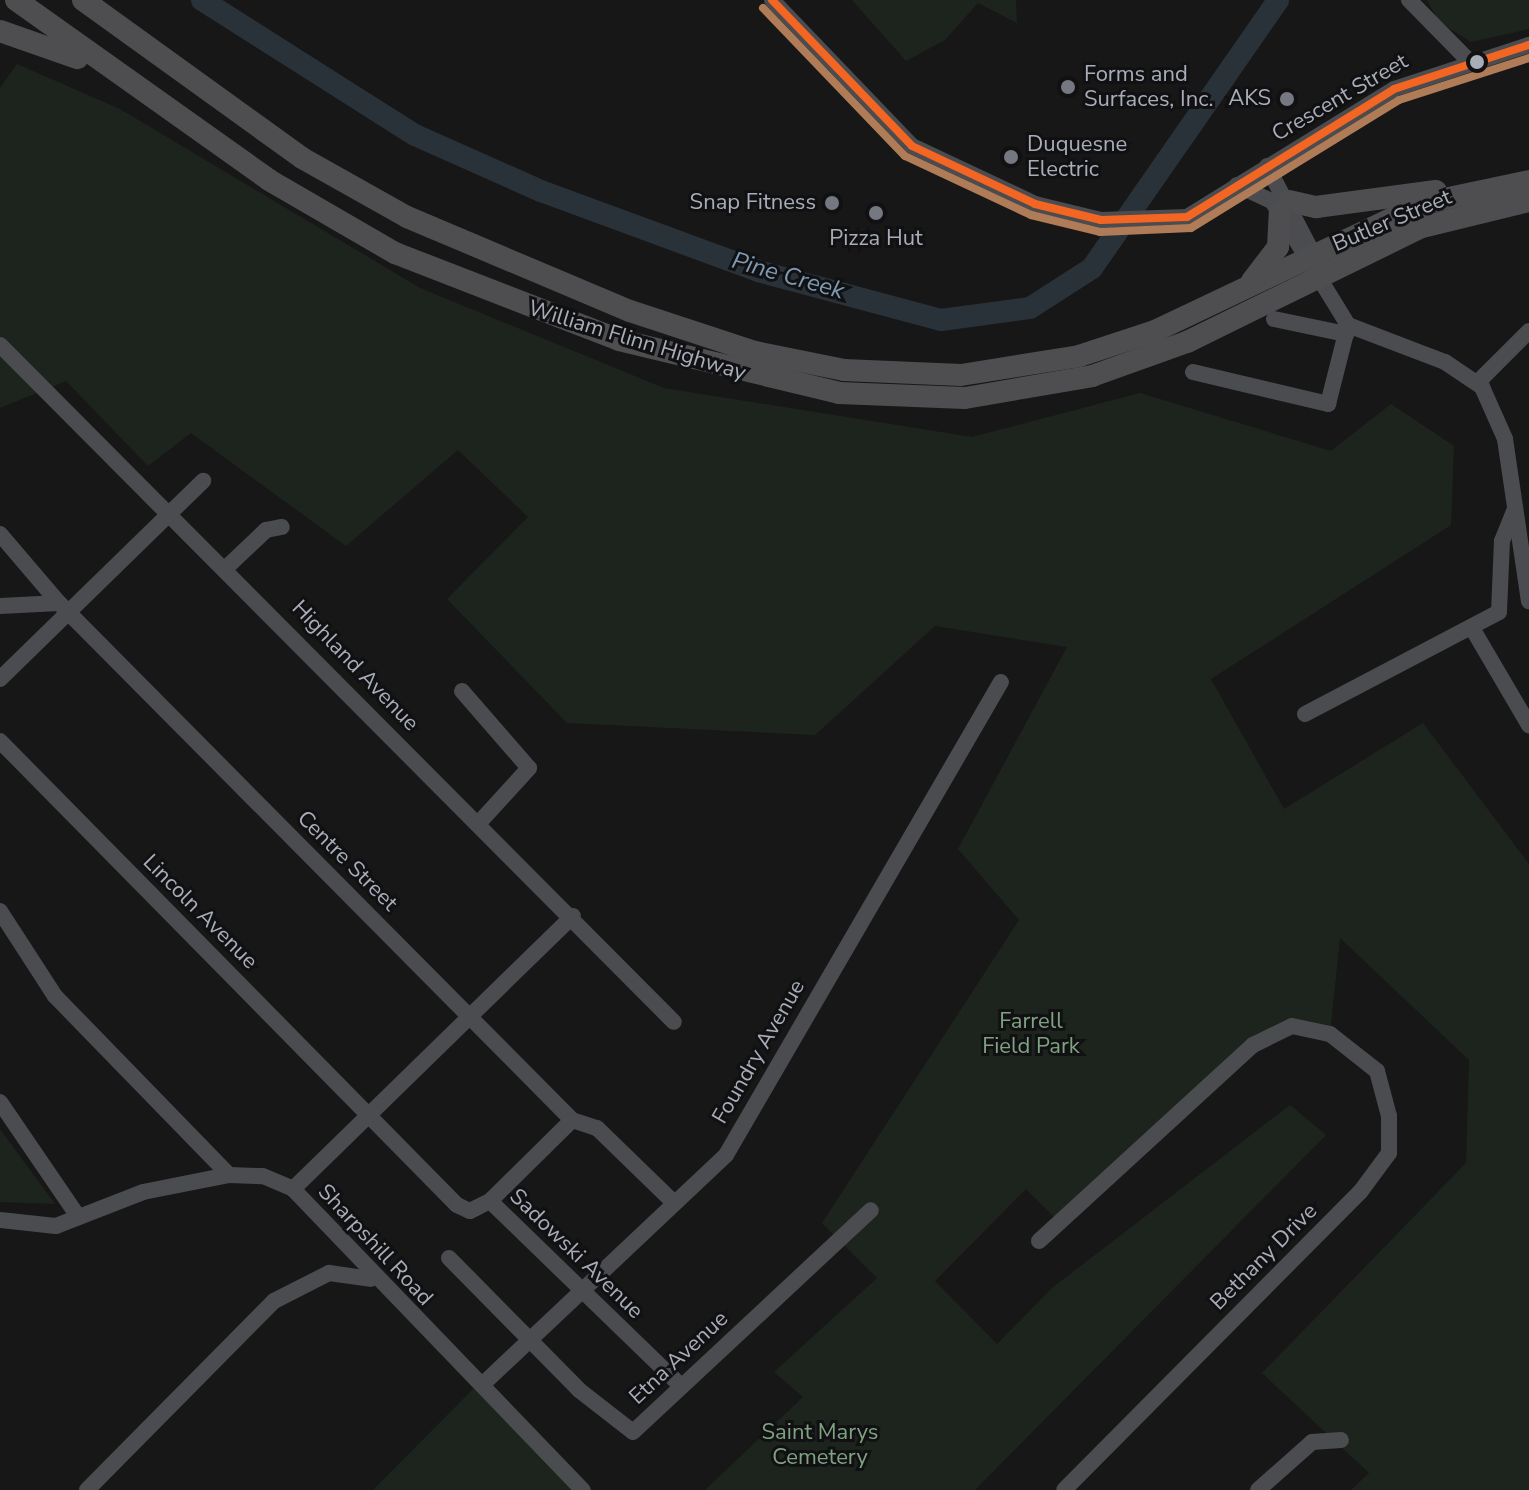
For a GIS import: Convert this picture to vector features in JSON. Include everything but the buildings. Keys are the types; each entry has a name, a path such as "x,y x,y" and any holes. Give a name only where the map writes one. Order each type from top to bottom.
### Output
{"highway":[{"name":"William Flinn Highway","path":"16,0 239,159 346,228 490,294 707,367 863,396 965,398 1069,382 1187,342 1314,264"},
{"path":"44,1 112,67"},
{"name":"William Flinn Highway","path":"88,2 302,158 407,217 592,297 780,358 892,375 1002,371 1101,350 1314,264"},
{"path":"0,31 63,49 239,159"},
{"name":"Butler Street","path":"1314,264 1465,191 1529,181"},
{"path":"1232,296 1273,257 1284,206 1316,207 1465,191"},
{"name":"Butler Street","path":"1314,264 1431,224 1529,201"}],"street":[{"path":"772,0 912,146 1030,202 1103,220 1150,222 1187,217 1267,166 1347,330 1328,404 1193,372"},
{"path":"1409,0 1467,59"},
{"name":"Crescent Street","path":"1267,166 1394,89 1467,59 1529,45"},
{"path":"1237,185 1262,193 1284,206"},
{"path":"1274,319 1347,330 1478,382 1503,431 1526,564 1529,601"},
{"path":"1478,382 1529,331"},
{"name":"Highland Avenue","path":"0,345 227,567 674,1022"},
{"path":"0,679 64,606 203,481"},
{"path":"1305,714 1499,612 1502,541 1515,509"},
{"path":"227,567 266,530 282,527"},
{"name":"Centre Street","path":"0,534 64,606 572,1120 597,1128 674,1203"},
{"path":"0,606 64,606"},
{"path":"1472,628 1529,725"},
{"name":"Foundry Avenue","path":"482,1385 580,1289 726,1155 1001,682"},
{"path":"462,691 529,768 479,823"},
{"name":"Lincoln Avenue","path":"0,741 371,1111"},
{"path":"0,911 55,996 229,1175"},
{"path":"293,1189 573,916"},
{"name":"Bethany Drive","path":"1039,1241 1253,1045 1292,1026 1330,1034 1377,1071 1389,1116 1389,1153 1361,1191 1064,1490"},
{"path":"0,1102 77,1215"},
{"name":"Sadowski Avenue","path":"371,1111 457,1205 470,1211 490,1201 681,1386"},
{"path":"490,1201 572,1120"},
{"name":"Sharpshill Road","path":"0,1220 31,1228 170,1185 229,1175 263,1176 293,1189 372,1279 482,1385 583,1490"},
{"name":"Etna Avenue","path":"449,1258 530,1338 633,1432 871,1210"},
{"path":"87,1490 274,1301 329,1273 372,1279"},
{"path":"1258,1490 1312,1442 1341,1440"}],"green space":[{"path":"852,0 1016,0 1017,23 978,3 945,40 906,61"},
{"path":"1427,0 1529,0 1529,29 1471,42 1439,22"},
{"path":"17,64 120,109 420,288 664,388 972,437 1140,393 1331,451 1391,404 1454,446 1451,525 1211,679 1284,809 1423,723 1529,864 1529,1490 1351,1490 1369,1473 1262,1373 1466,1163 1469,1060 1340,938 1330,1034 1292,1026 1253,1045 1060,1223 1026,1189 935,1281 997,1344 1052,1288 1290,1105 1326,1135 975,1490 705,1490 803,1397 774,1372 877,1278 822,1223 1019,920 958,849 1067,647 935,626 815,735 567,723 447,599 528,517 458,450 346,546 191,433 148,466 66,381 0,408 0,88"},
{"path":"0,1129 55,1204 0,1202"},
{"path":"474,1388 573,1490 373,1490"}],"waterway":[{"name":"Pine Creek","path":"202,0 415,135 541,191 758,271 941,320 1030,308 1092,268 1278,0"}],"transit line":[{"path":"772,0 912,146 1035,204 1101,220 1187,217 1394,89 1529,45"},
{"path":"763,8 905,156 1031,215 1100,232 1191,228 1399,100 1529,58"}],"place":[{"name":"Forms and Surfaces, Inc.","path":"1068,87"},
{"name":"AKS","path":"1287,99"},
{"name":"Duquesne Electric","path":"1011,157"},
{"name":"Snap Fitness","path":"832,203"},
{"name":"Pizza Hut","path":"876,213"}],"park label":[{"name":"Farrell Field Park","path":"1031,1034"},
{"name":"Saint Marys Cemetery","path":"820,1444"}]}
